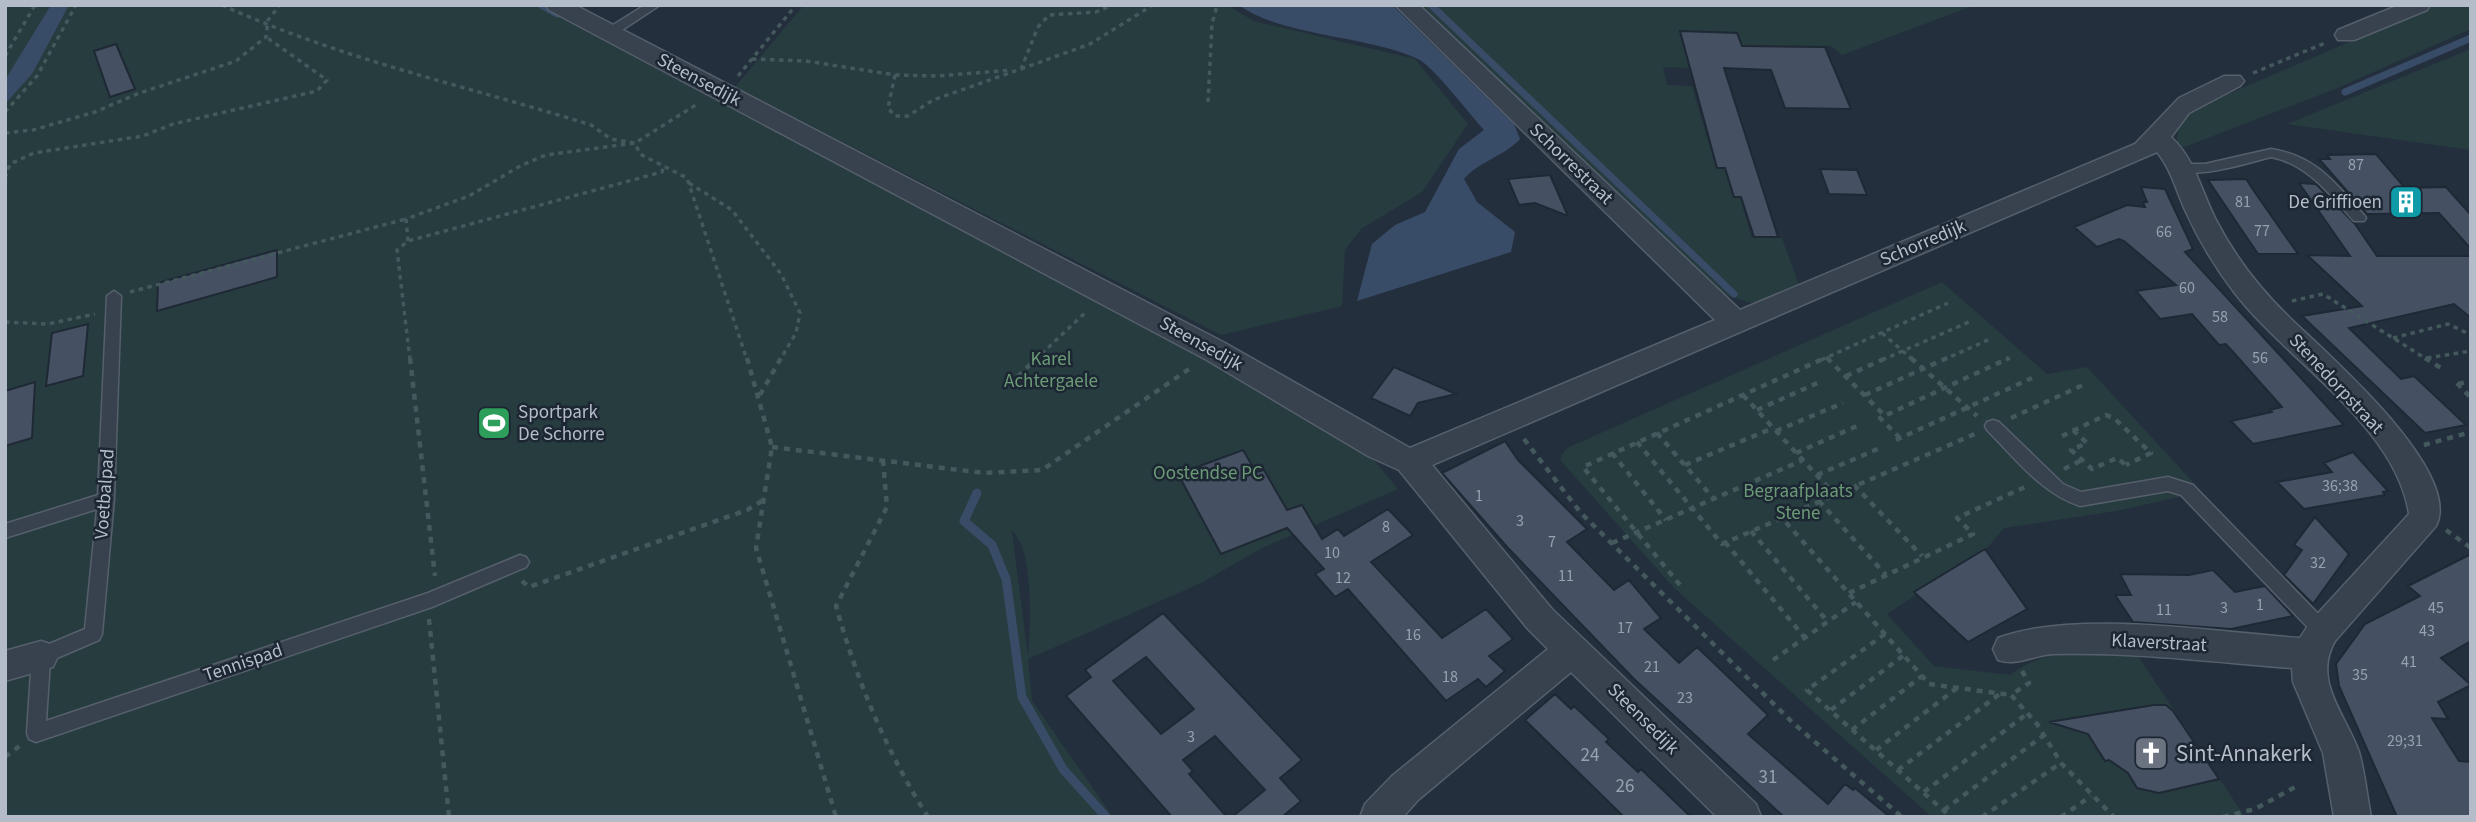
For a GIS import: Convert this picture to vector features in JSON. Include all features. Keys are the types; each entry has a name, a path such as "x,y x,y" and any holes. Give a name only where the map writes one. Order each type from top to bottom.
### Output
{"street":[{"name":"Steensedijk","path":"557,5 1215,351 1379,447 1410,461 1540,619 1743,817"},
{"name":"Schorrestraat","path":"1406,5 1736,323"},
{"path":"2346,34 2419,5"},
{"path":"2159,141 2172,114 2185,104 2232,81"},
{"name":"Schorredijk","path":"1410,461 2159,141"},
{"name":"Stenedorpstraat","path":"2159,141 2174,152 2200,216 2224,257 2252,294 2365,410 2398,452 2422,489 2425,517 2316,642"},
{"name":"Klaverstraat","path":"2010,649 2052,639 2161,643 2316,642"},
{"path":"2316,642 2310,682 2341,752 2353,817"},
{"path":"1378,817 1405,788 1573,650"},
{"path":"5,666 41,656"}],"lane":[{"path":"609,33 654,5"},
{"path":"2180,168 2205,168 2271,153 2283,155 2317,172 2359,218"},
{"name":"Voetbalpad","path":"41,656 93,634 106,499 113,303"},
{"path":"1993,426 2057,489 2080,499 2168,484 2187,490 2316,642"},
{"path":"5,531 106,499"},
{"name":"Tennispad","path":"41,656 36,733 432,599 513,565"}],"path":[{"path":"5,56 35,5"},
{"path":"5,112 37,76 76,5"},
{"path":"222,5 268,28 328,51 444,80 562,115 592,125 611,139 635,143"},
{"path":"5,133 33,130 95,112 137,94 236,61 266,37 268,20 280,5"},
{"path":"5,323 48,324 429,213 546,155 635,143 722,91 796,5"},
{"path":"1021,69 1044,18 1060,13 1096,12 1112,5"},
{"path":"895,75 888,108 891,114 908,116 933,100 1093,46 1133,22 1153,5"},
{"path":"1208,102 1212,24 1217,5"},
{"path":"2232,81 2346,34"},
{"path":"5,178 10,164 34,153 143,136 173,124 317,91 327,80 266,37"},
{"path":"752,59 811,59 857,71 895,75 971,75 1021,69"},
{"path":"635,143 640,154 687,178 759,396 772,447 756,548 836,817"},
{"path":"449,817 431,663 432,599 436,570 397,250 408,241 662,172 664,165"},
{"path":"689,183 732,210 781,274 800,313 796,332 759,396"},
{"path":"406,219 408,241"},
{"path":"2287,303 2323,293 2444,370"},
{"path":"1680,585 1583,467 1948,303"},
{"path":"1009,386 1090,309"},
{"path":"1846,376 1969,321"},
{"path":"2392,338 2448,324 2471,335"},
{"path":"1882,332 1965,408 1993,426"},
{"path":"1865,395 1990,339"},
{"path":"772,447 985,473 1042,470 1215,351"},
{"path":"2425,358 2471,351"},
{"path":"1826,357 1884,415"},
{"path":"2010,358 1880,418 1898,439 2032,378"},
{"path":"1757,410 1822,381"},
{"path":"2471,381 2457,384 2471,398"},
{"path":"1637,442 1722,544 2083,385"},
{"path":"1743,395 1834,494"},
{"path":"1685,465 1843,402"},
{"path":"2062,436 2106,415 2115,419 2151,453 2126,465"},
{"path":"1508,419 1581,513 1793,723 1902,817"},
{"path":"1796,453 1857,426"},
{"path":"2073,430 2087,443 2071,450 2092,469 2117,458 2150,487"},
{"path":"2398,452 2471,432"},
{"path":"1657,433 1714,499"},
{"path":"1817,475 1880,448"},
{"path":"1612,453 1666,520"},
{"path":"883,460 887,507 836,606 852,665 880,730 908,786 928,817"},
{"path":"1612,543 1803,460"},
{"path":"1849,593 1973,534 1957,518 2082,460"},
{"path":"1854,485 1922,556"},
{"path":"513,565 529,586 747,510 762,501"},
{"path":"1819,501 1886,575"},
{"path":"1782,518 1928,684 2011,695 2028,713 2061,763 2091,796 2115,817"},
{"path":"1751,531 1828,622"},
{"path":"1725,542 1805,638"},
{"path":"1773,660 1856,602"},
{"path":"1885,634 1807,690 1951,817"},
{"path":"2010,649 2029,683 2011,695"},
{"path":"1830,710 1903,655"},
{"path":"1852,730 1922,676"},
{"path":"1876,750 1957,688"},
{"path":"1898,770 2002,693"},
{"path":"1924,792 2028,713"},
{"path":"1944,810 2044,735"},
{"path":"1982,817 2061,763"},
{"path":"2223,817 2255,809 2297,786"},
{"path":"2062,816 2091,796"}],"green space":[{"name":"Sportpark De Schorre","path":"5,5 537,5 1250,384 1369,454 1398,489 1262,548 1201,583 1028,659 1032,701 1113,817 5,817","holes":["1012,531 1019,541 1028,572 1028,657"]},
{"path":"804,5 1227,5 1254,21 1415,59 1468,124 1422,192 1361,229 1345,250 1342,306 1221,335 735,87"},
{"path":"1415,5 1975,5 1842,55 1831,46 1743,46 1738,32 1679,31 1689,68 1663,67 1667,85 1692,86 1716,168 1725,169 1733,198 1740,198 1752,238 1782,238 1799,285 1754,304 1719,293"},
{"path":"2435,5 2471,5 2471,29 2335,89 2182,148 2176,144 2182,114"},
{"path":"2471,49 2471,150 2287,124"},
{"name":"Begraafplaats Stene","path":"1942,282 2047,374 2087,367 2202,492 2116,511 2004,528 1987,548 1887,614 1934,666 2010,675 2039,659 2054,655 2086,652 2136,653 2245,817 1932,817 1673,587 1561,461 1561,455 1569,447"}],"water":[{"path":"51,5 69,5 32,74 5,104 5,80"},
{"path":"1239,5 1392,5 1514,124 1520,139 1464,179 1477,202 1515,232 1511,252 1357,301 1372,244 1395,225 1425,212 1459,149 1484,130 1442,81 1418,59 1376,45 1301,30 1256,15"}],"building":[{"path":"1680,31 1737,33 1742,46 1825,47 1851,109 1785,108 1771,70 1724,68 1778,237 1754,237 1741,197 1734,197 1725,168 1717,168"},
{"path":"116,44 135,89 110,97 94,51"},
{"path":"2376,154 2405,188 2446,187 2471,215 2471,249 2439,213 2367,214 2319,159 2330,159 2327,155"},
{"path":"1820,169 1857,170 1867,195 1829,194"},
{"path":"1550,175 1568,216 1535,203 1519,205 1508,179"},
{"path":"2246,179 2298,254 2258,254 2208,180"},
{"path":"2299,183 2316,184 2355,224 2377,256 2471,256 2471,318 2454,304 2349,328 2401,379 2414,376 2466,425 2425,433 2302,316 2362,306 2307,255 2350,256"},
{"path":"2141,187 2165,189 2193,249 2185,252 2344,425 2253,444 2231,421 2272,412 2270,410 2282,407 2226,344 2219,345 2192,314 2160,319 2136,291 2176,285 2124,241 2119,239 2097,247 2074,227 2127,205 2145,207 2143,202 2147,202"},
{"path":"277,250 277,277 157,311 158,283"},
{"path":"88,324 83,376 46,386 52,333"},
{"path":"1394,367 1456,394 1418,403 1410,416 1371,398"},
{"path":"35,382 32,438 5,446 5,391"},
{"path":"1505,441 1518,460 1587,529 1567,542 1614,590 1629,580 1661,618 1644,629 1679,663 1697,647 1768,715 1748,734 1828,804 1845,784 1853,790 1855,788 1890,817 1784,817 1633,678 1508,548 1442,473"},
{"path":"1243,450 1256,472 1264,470 1287,510 1302,505 1322,539 1338,529 1344,536 1388,509 1413,535 1371,562 1442,638 1486,609 1513,639 1489,656 1505,671 1486,687 1478,679 1446,701 1348,589 1335,597 1315,574 1324,569 1287,528 1221,554 1178,474"},
{"path":"2353,452 2388,491 2383,492 2385,495 2304,509 2277,482 2332,472 2324,463"},
{"path":"2315,517 2349,554 2313,604 2284,575 2302,550 2294,545"},
{"path":"1985,549 2027,609 1968,642 1914,592"},
{"path":"2471,554 2471,641 2441,658 2471,685 2438,702 2448,719 2432,718 2459,761 2471,762 2471,817 2397,817 2339,686 2336,664 2365,624 2420,596 2408,586"},
{"path":"2213,570 2235,592 2265,586 2293,616 2231,629 2133,622 2115,595 2131,595 2120,574 2189,575"},
{"path":"1163,613 1302,760 1280,778 1301,801 1282,817 1232,817 1265,790 1215,736 1183,760 1193,771 1189,774 1227,817 1172,817 1066,696 1091,677 1085,670","holes":["1146,657 1194,709 1161,734 1113,681"]},
{"path":"1555,694 1571,709 1574,706 1609,739 1606,742 1638,772 1641,769 1691,817 1624,817 1525,720"},
{"name":"Sint-Annakerk","path":"2166,705 2173,711 2219,779 2159,793 2137,788 2128,773 2109,760 2105,761 2088,734 2049,722"}],"waterway":[{"path":"541,5 557,14"},
{"path":"1431,5 1734,294"},
{"path":"2345,92 2471,38"},
{"path":"977,493 964,521 992,545 1006,579 1022,697 1063,769 1106,817"}],"place":[{"name":"De Griffioen","path":"2406,202"},
{"name":"Sportpark De Schorre","path":"494,423"},
{"name":"Sint-Annakerk","path":"2151,753"}],"park label":[{"name":"Karel Achtergaele","path":"1051,370"},
{"name":"Oostendse PC","path":"1208,473"}]}
